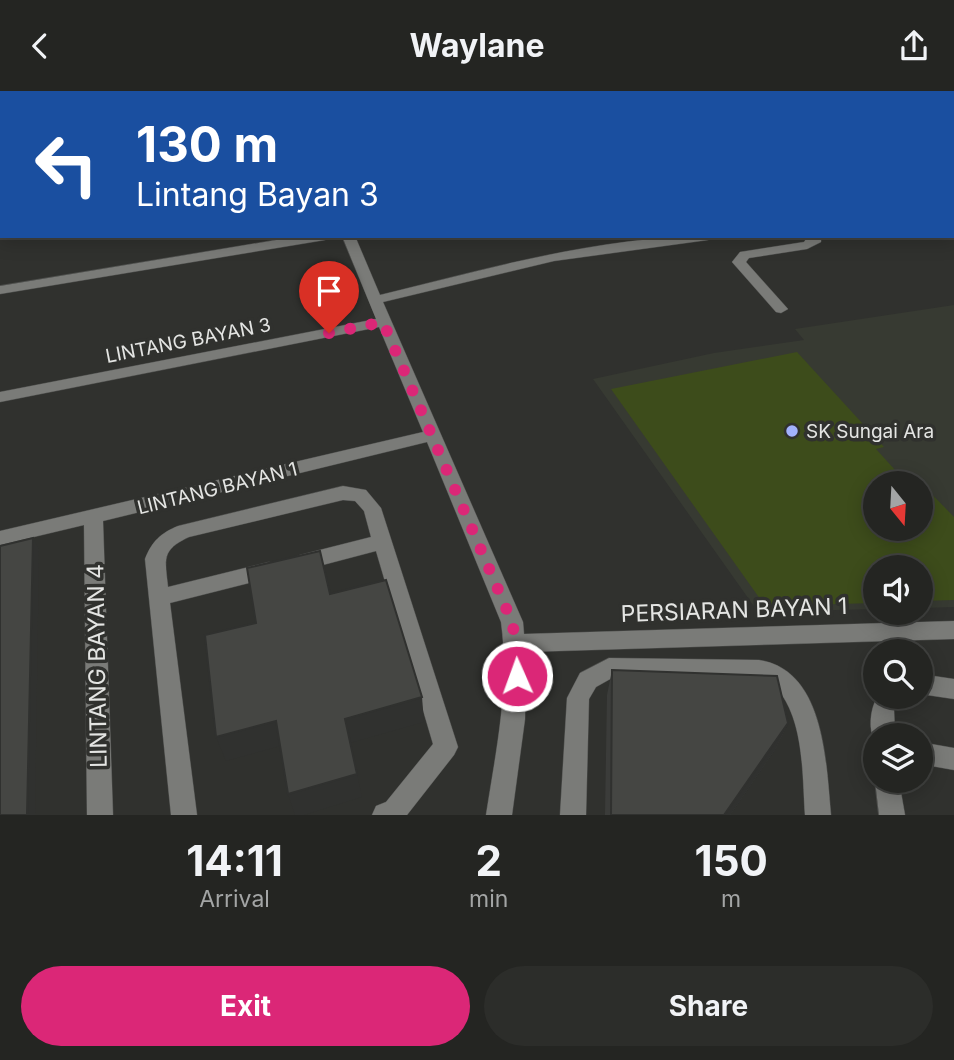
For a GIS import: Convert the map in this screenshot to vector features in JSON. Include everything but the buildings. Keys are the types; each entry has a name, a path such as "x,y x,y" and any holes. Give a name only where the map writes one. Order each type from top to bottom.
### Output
{"street":[{"path":"0,290 313,238"},
{"path":"349,238 512,622 517,676 499,815"},
{"path":"375,300 554,257 693,238"},
{"path":"780,309 739,262 745,255 807,245 814,242 815,238"},
{"name":"LINTANG BAYAN 3","path":"0,397 383,322"},
{"name":"LINTANG BAYAN 1","path":"0,538 434,435"},
{"path":"184,815 155,559 158,548 166,539 185,531 343,493 360,495 367,501 383,543 446,747 394,812 385,815"},
{"name":"LINTANG BAYAN 4","path":"93,517 100,815"},
{"path":"160,597 383,543"},
{"name":"PERSIARAN BAYAN 1","path":"516,643 954,631"},
{"path":"573,815 578,698 588,680 609,668 759,670 776,673 794,692 812,743 818,815"},
{"path":"933,686 954,689"},
{"path":"933,755 954,759"},
{"path":"889,793 892,815"}],"shaded area":[{"name":"SK Sungai Ara","path":"954,305 954,607 933,608 933,555 863,555 863,609 758,612 593,379 714,353 804,340 795,329"}],"green space":[{"name":"SK Sungai Ara","path":"797,352 884,447 876,449 896,471 863,471 863,541 933,541 933,495 954,517 954,600 933,601 933,555 863,555 863,603 765,606 611,389"}],"place":[{"name":"SK Sungai Ara","path":"792,431"}],"route":[{"path":"329,333 383,322 434,435 512,622 517,676"}]}
